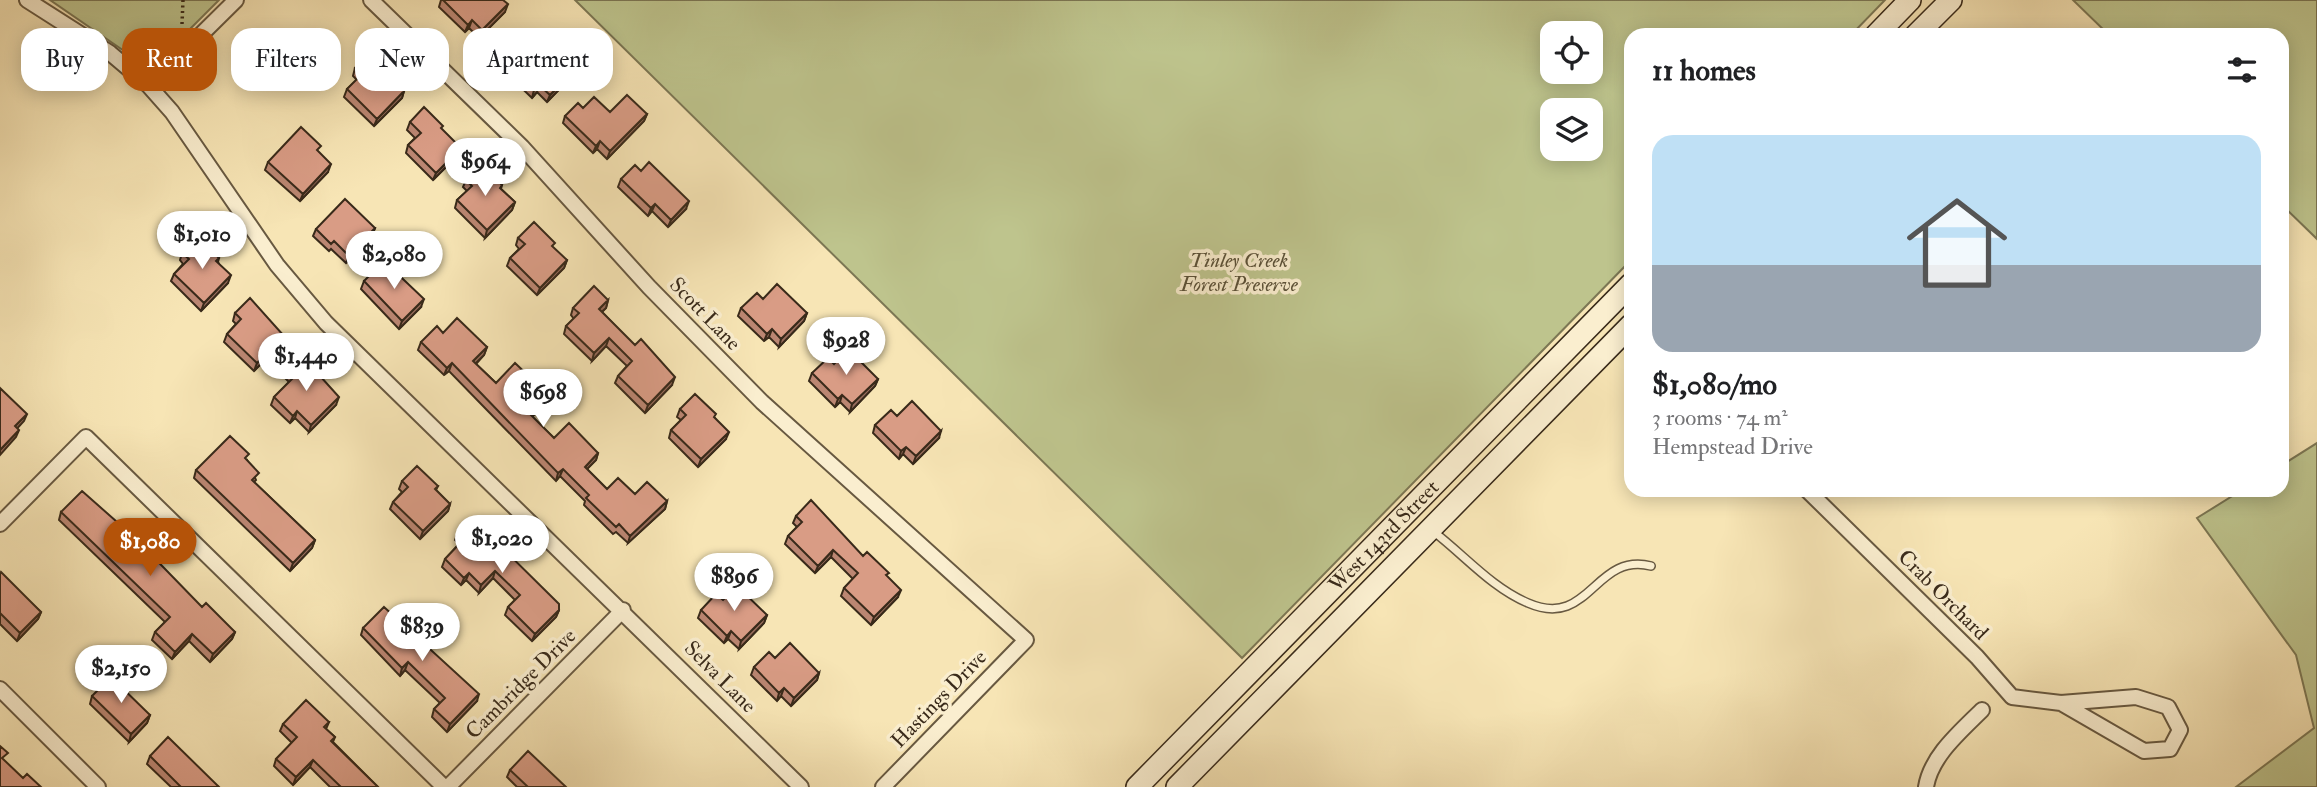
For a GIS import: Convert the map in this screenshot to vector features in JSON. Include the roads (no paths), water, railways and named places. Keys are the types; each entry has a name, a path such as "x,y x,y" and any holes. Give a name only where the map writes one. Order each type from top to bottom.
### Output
{"main road":[{"path":"1883,28 1910,0"},
{"path":"1923,28 1951,0"},
{"name":"West 143rd Street","path":"1137,787 1624,291"},
{"name":"West 143rd Street","path":"1177,787 1624,332"}],"street":[{"name":"Selva Lane","path":"27,0 122,63"},
{"path":"208,28 236,0"},
{"name":"Scott Lane","path":"371,0 522,147 649,287 762,402 1026,640"},
{"name":"Selva Lane","path":"154,91 172,111 277,265 326,323 623,610 801,787"},
{"path":"0,524 86,437 446,787"},
{"name":"Crab Orchard","path":"1814,497 1977,657 2012,697 2061,703 2136,697 2168,707 2180,730 2170,749 2144,751 2061,703"},
{"name":"Cambridge Drive","path":"446,787 623,610"},
{"name":"Hastings Drive","path":"883,787 1026,640"},
{"path":"0,689 98,787"},
{"path":"1926,787 1928,775 1949,743 1982,710"}],"lane":[{"path":"1430,529 1508,594 1531,605 1562,610 1582,599 1612,571 1632,561 1651,566"}],"park label":[{"name":"Tinley Creek Forest Preserve","path":"1239,272"}]}
